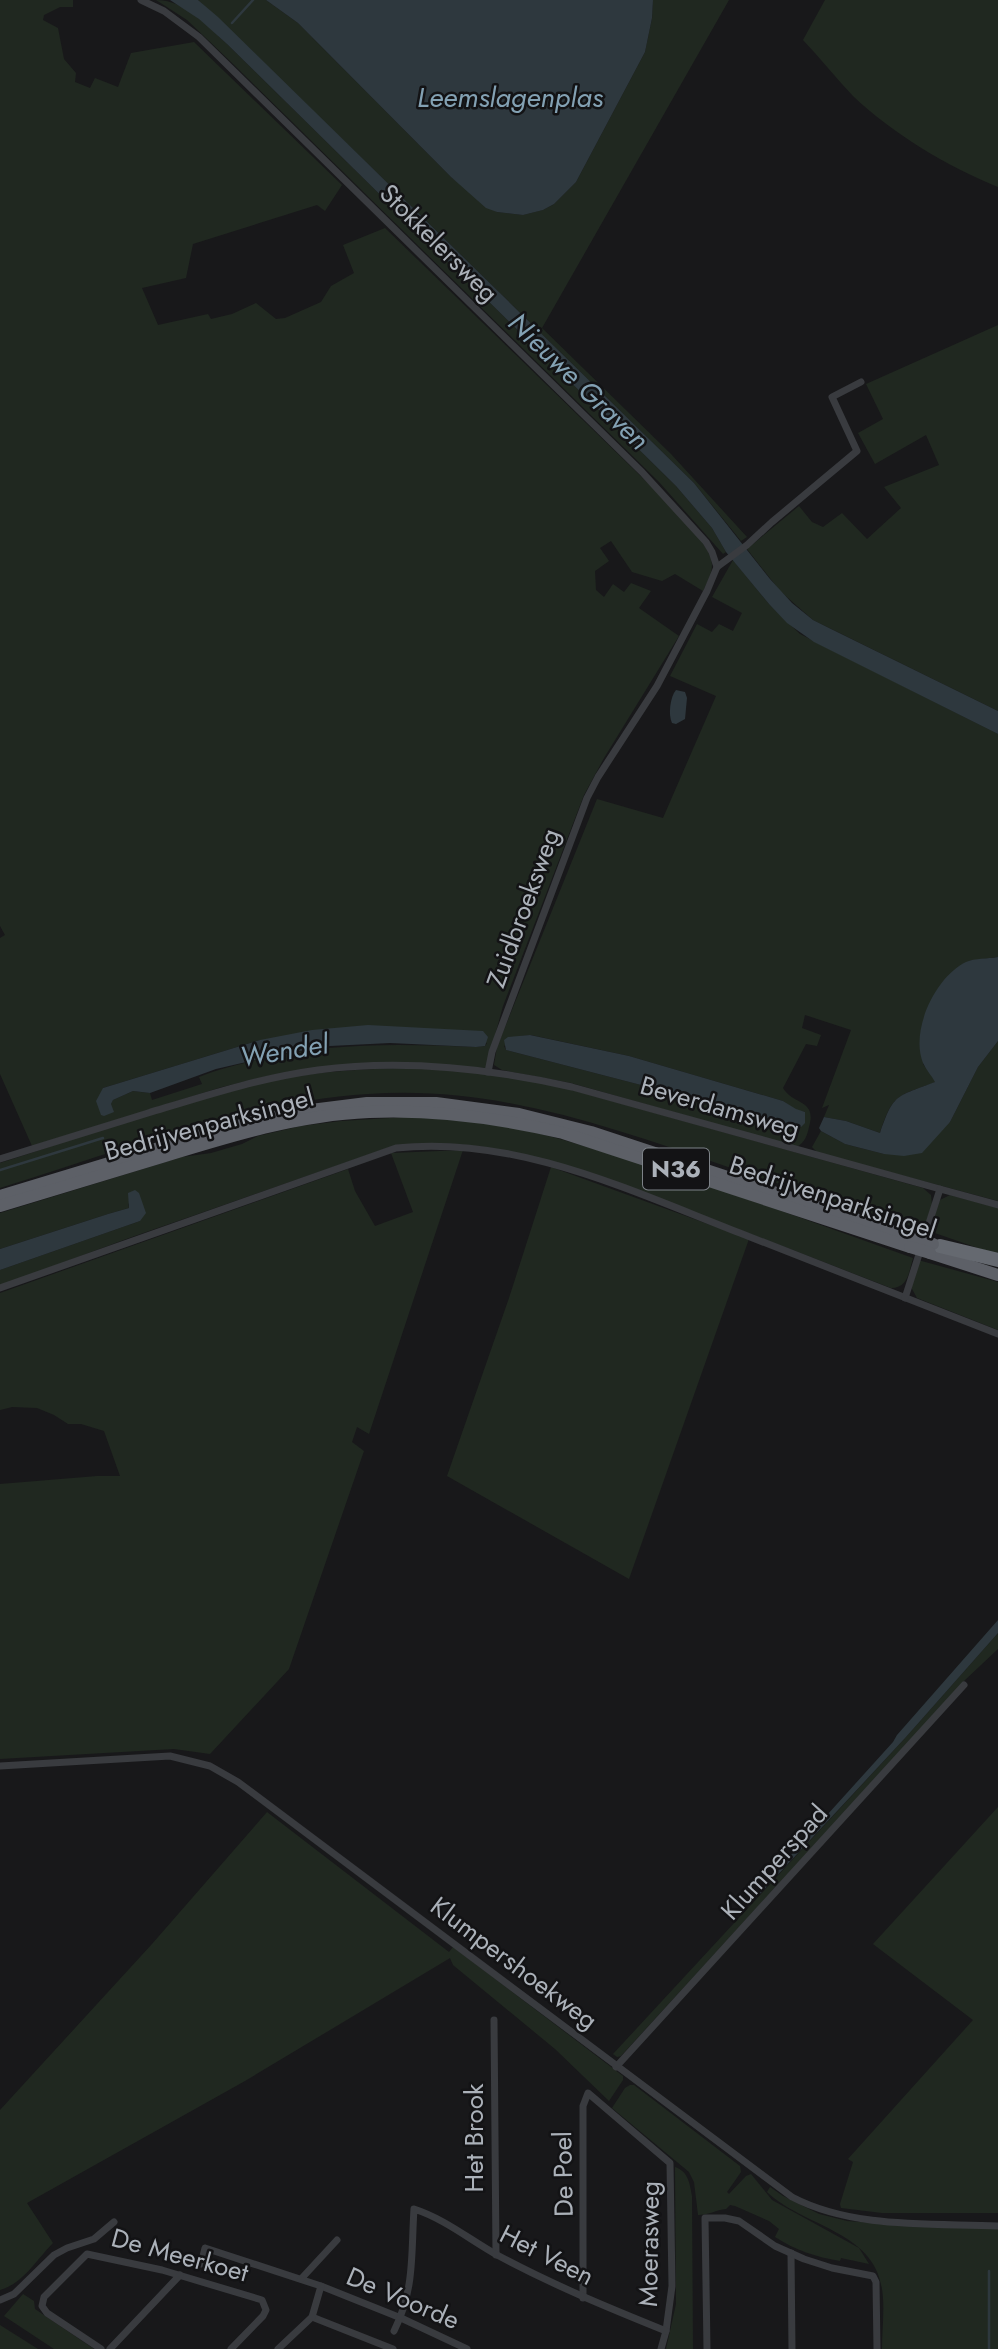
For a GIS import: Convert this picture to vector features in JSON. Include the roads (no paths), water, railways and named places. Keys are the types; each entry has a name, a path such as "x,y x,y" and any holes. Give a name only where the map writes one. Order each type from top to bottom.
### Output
{"highway":[{"name":"Bedrijvenparksingel","path":"0,1196 273,1116 357,1104 436,1103 519,1114 591,1132 912,1242"},
{"name":"Bedrijvenparksingel","path":"0,1206 288,1122 367,1112 436,1112 517,1122 563,1133 934,1248 998,1275"},
{"path":"934,1248 998,1263"}],"street":[{"name":"Stokkelersweg","path":"141,0 183,23 217,53 684,516 706,542 717,567"},
{"path":"717,567 858,451 832,397 861,382"},
{"name":"Zuidbroeksweg","path":"488,1072 497,1040 587,798 657,686 717,567"},
{"path":"0,1159 216,1091 273,1078 318,1070 376,1065 434,1066 488,1072"},
{"name":"Beverdamsweg","path":"488,1072 572,1087 998,1205"},
{"path":"0,1288 396,1148 421,1145 512,1154 594,1177 998,1334"},
{"path":"905,1297 940,1189"},
{"name":"Klumperspad","path":"616,2067 964,1685"},
{"name":"Klumpershoekweg","path":"0,1766 170,1756 210,1766 238,1782 777,2188 808,2205 830,2213 866,2219 998,2226"},
{"name":"Het Brook","path":"494,2020 496,2255"},
{"name":"De Poel","path":"583,2298 583,2106 588,2093"},
{"name":"Moerasweg","path":"588,2093 670,2163 672,2286 661,2349"},
{"name":"Het Veen","path":"401,2318 408,2299 412,2266 414,2209 442,2221 496,2255 583,2298 666,2331"},
{"path":"707,2349 705,2218 738,2221 775,2246 791,2253 832,2268 871,2275 876,2282 877,2349"},
{"path":"0,2300 14,2294 54,2255 94,2239 114,2222"},
{"path":"301,2279 337,2240"},
{"name":"De Voorde","path":"201,2264 205,2248 321,2286 401,2318 467,2349"},
{"path":"791,2253 792,2349"},
{"name":"De Meerkoet","path":"102,2349 47,2313 42,2306 44,2297 83,2256 93,2254 180,2275 262,2300 266,2310 263,2316 231,2349"},
{"path":"110,2349 180,2275"},
{"path":"278,2349 312,2316 321,2286"},
{"path":"312,2316 389,2348"},
{"path":"394,2331 401,2318"}],"water":[{"name":"Nieuwe Graven","path":"170,0 198,0 218,17 694,483 792,603 813,620 998,711 998,734 814,642 787,623 726,552 712,528 676,486 227,44 199,19"},
{"name":"Leemslagenplas","path":"266,0 653,0 645,52 576,182 554,204 523,215 486,208 451,177 298,23"},
{"path":"676,690 685,692 687,698 685,719 676,724 672,723 670,711"},
{"path":"998,957 998,1041 978,1067 950,1122 922,1153 904,1156 884,1154 845,1144 821,1131 819,1128 824,1117 846,1121 880,1133 889,1110 898,1098 935,1082 923,1063 920,1036 928,1006 935,992 955,969 966,962"},
{"name":"Wendel","path":"368,1025 483,1031 488,1037 485,1046 476,1047 390,1043 330,1046 281,1054 216,1069 150,1093 133,1091 113,1100 111,1104 114,1112 104,1116 101,1115 96,1101 103,1088 260,1040 312,1030"},
{"path":"530,1035 629,1056 783,1101 805,1112 805,1123 801,1127 792,1124 775,1126 668,1092 506,1050 504,1040 508,1037"},
{"path":"135,1190 139,1193 146,1213 140,1221 0,1270 0,1249 129,1208 128,1193"},
{"path":"998,1620 998,1633 906,1737 747,1908 790,1856"}],"waterway":[{"path":"232,23 253,0"},
{"path":"0,1170 103,1138"},
{"path":"989,2271 989,2349"}]}
